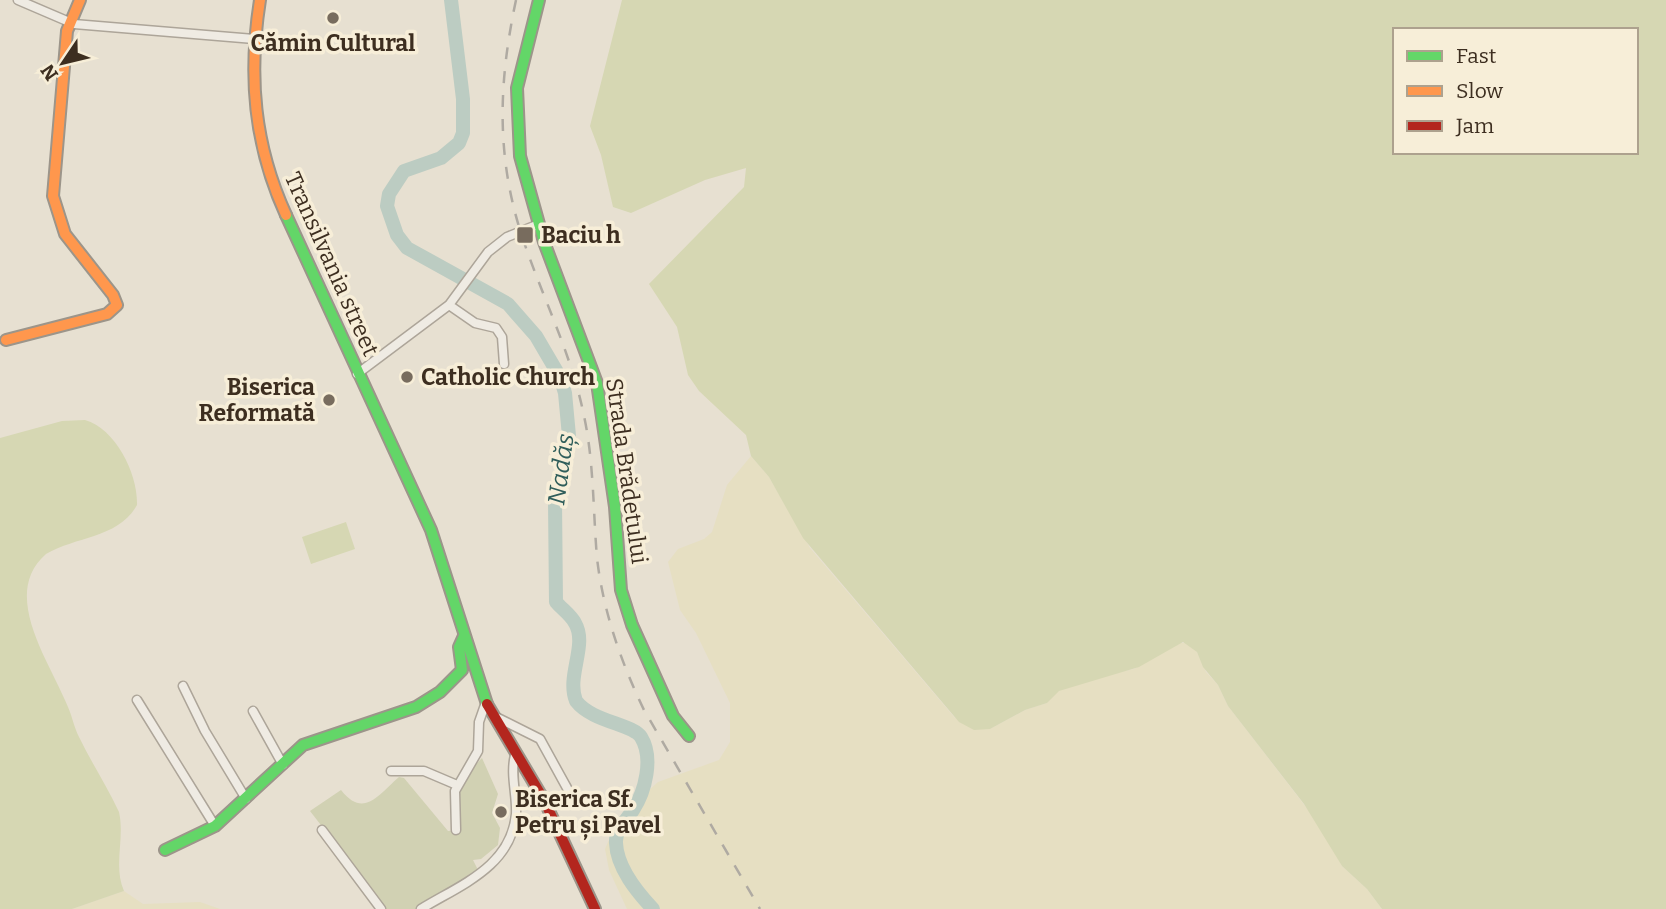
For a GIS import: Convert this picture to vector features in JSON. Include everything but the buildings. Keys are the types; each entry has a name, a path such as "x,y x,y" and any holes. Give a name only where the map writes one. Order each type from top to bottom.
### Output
{"street":[{"path":"18,0 69,23 254,39"},
{"path":"6,340 107,314 117,305 113,295 69,241 54,207 54,178 69,23 80,0"},
{"name":"Transilvania street","path":"260,0 254,39 254,108 266,163 285,215 431,530 452,590 464,636"},
{"name":"Strada Brădetului","path":"538,0 517,98 520,156 539,224 597,383 615,507 621,590 632,625 673,716 689,736"},
{"path":"357,374 449,305 488,252 508,236 539,224"},
{"path":"449,305 475,323 496,328 502,337 504,364"},
{"path":"464,636 486,702 558,826 595,909"},
{"path":"165,850 215,826 303,746 322,736 416,707 440,692 462,670 459,647 464,636"},
{"path":"183,686 205,731 246,799"},
{"path":"137,700 215,826"},
{"path":"456,830 454,802 457,785 478,751 479,722 486,702"},
{"path":"253,711 283,765"},
{"path":"493,716 540,739 567,788"},
{"path":"421,909 484,872 500,856 511,835 516,814 512,768 515,755"},
{"path":"391,771 425,771 457,785"},
{"path":"322,831 381,909"}],"shaded area":[{"path":"751,456 769,477 810,548 955,718 990,729 1025,710 1047,703 1058,691 1101,676 1134,669 1178,643 1189,643 1197,652 1206,672 1218,685 1228,706 1322,828 1342,866 1367,889 1382,909 627,909 609,870 605,849 619,817 658,782 719,760 730,742 730,703 696,633 680,610 668,562 678,549 704,539 712,532 727,485"},
{"path":"124,891 143,904 200,902 220,909 72,909"}],"green space":[{"path":"622,0 1666,0 1666,909 1382,909 1367,889 1342,866 1304,804 1228,706 1218,685 1203,667 1197,652 1183,642 1139,667 1059,691 1047,703 1025,710 990,729 974,730 959,722 803,538 769,477 751,456 746,435 699,391 688,375 677,327 649,284 744,187 746,168 705,180 631,213 613,207 601,155 590,126"},
{"path":"85,420 106,433 123,454 134,480 137,505 120,524 46,554 33,570 27,588 28,608 33,628 77,733 119,812 119,872 124,891 72,909 0,909 0,438 62,421"},
{"path":"346,522 355,549 311,564 302,537"},
{"path":"482,758 498,794 492,813 500,828 498,845 481,859 473,860 479,872 417,909 386,909 310,811 341,790 357,803 371,801 399,777 404,778 448,831 459,830 459,790 467,775"}],"waterway":[{"name":"Nadăș","path":"451,0 463,99 463,133 459,143 441,158 404,171 389,194 387,206 397,235 407,248 508,304 536,336 560,377 565,393 569,436 555,501 556,602 573,620 578,632 573,681 576,701 592,714 637,733 645,745 647,765 644,785 637,803 619,830 616,843 624,870 653,909"}],"railway":[{"path":"516,0 503,87 507,172 520,230 571,368 584,416 591,469 597,558 608,617 644,710 760,909"}],"traffic: fast":[{"path":"539,0 517,88 520,156 544,242 597,383 615,507 621,590 632,625 673,716 689,736"},
{"path":"286,215 431,530 487,704"},
{"path":"165,850 215,826 303,745 416,707 440,692 462,670 459,647 464,636"}],"traffic: slow":[{"path":"6,340 107,314 117,305 113,295 65,234 53,196 67,31 80,0"},
{"path":"260,0 254,56 256,110 267,163 286,215"}],"traffic: jam":[{"path":"487,704 544,800 595,909"}],"place":[{"name":"Cămin Cultural","path":"333,18"},
{"name":"Baciu h","path":"525,235"},
{"name":"Catholic Church","path":"407,377"},
{"name":"Biserica Reformată","path":"329,400"},
{"name":"Biserica Sf. Petru și Pavel","path":"501,812"}]}
